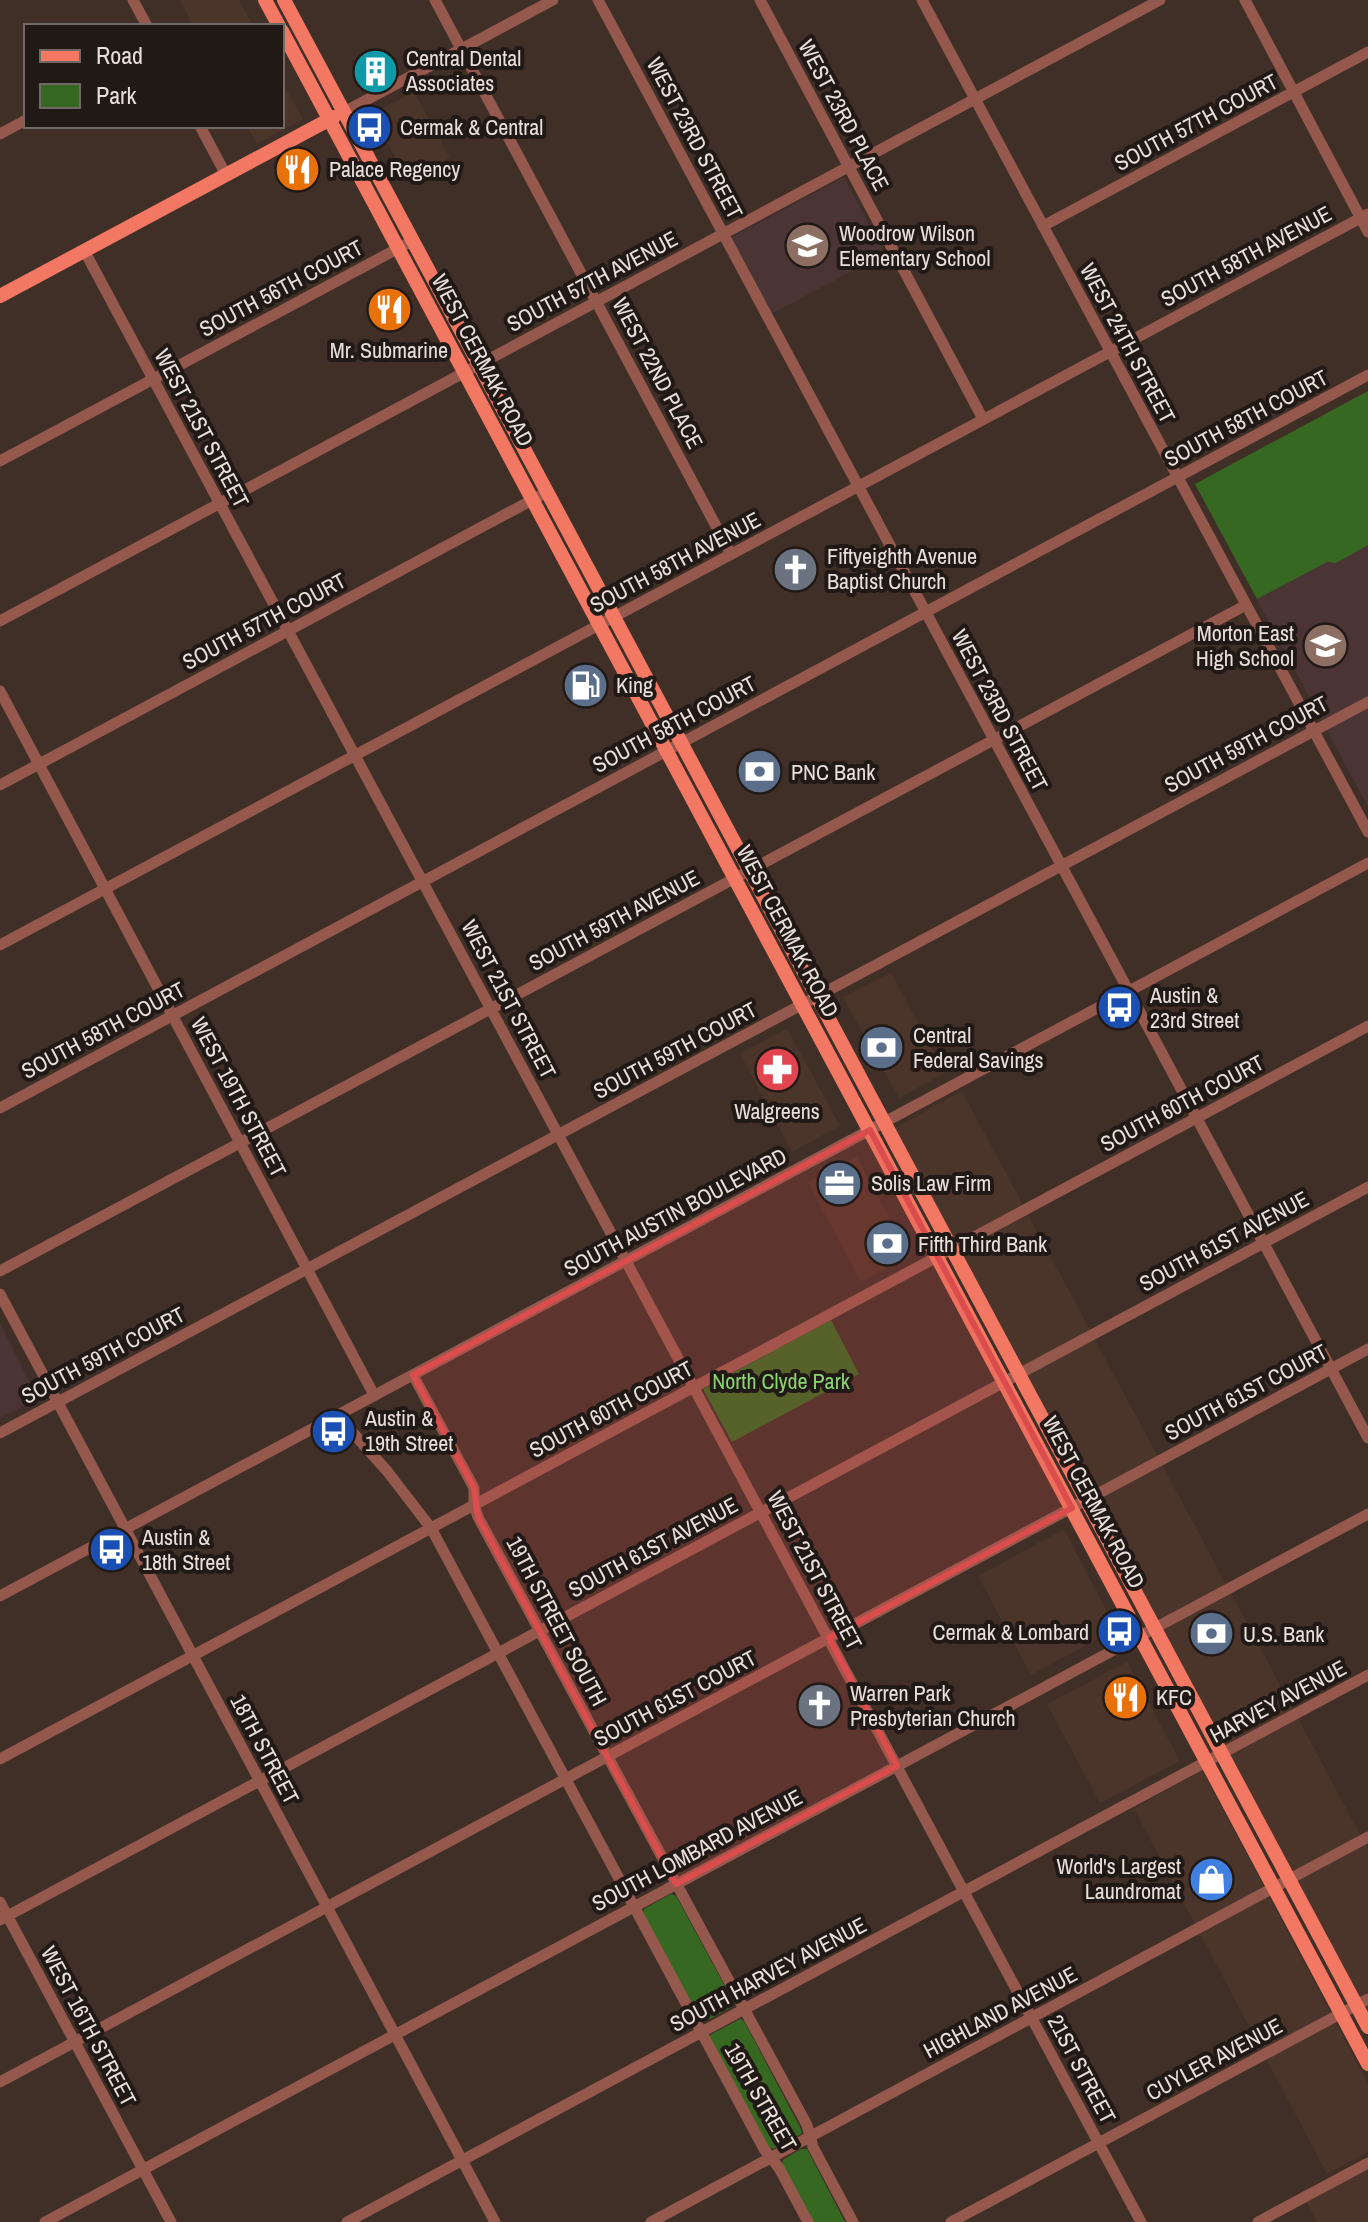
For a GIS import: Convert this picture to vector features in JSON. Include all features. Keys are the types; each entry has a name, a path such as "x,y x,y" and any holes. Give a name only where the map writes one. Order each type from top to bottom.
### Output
{"main road":[{"name":"WEST CERMAK ROAD","path":"265,0 279,24"},
{"name":"WEST CERMAK ROAD","path":"284,0 1289,1880 1362,2002 1368,2027"},
{"name":"WEST CERMAK ROAD","path":"284,34 1368,2064"},
{"path":"0,296 344,112"}],"street":[{"path":"133,0 146,24"},
{"name":"WEST 22ND PLACE","path":"435,0 731,554"},
{"path":"344,112 553,0"},
{"name":"WEST 23RD STREET","path":"598,0 1368,1438"},
{"name":"WEST 23RD PLACE","path":"760,0 983,419"},
{"name":"WEST 24TH STREET","path":"922,0 1368,832"},
{"name":"SOUTH 57TH AVENUE","path":"0,621 1160,0"},
{"path":"1245,0 1364,216 1368,232"},
{"name":"SOUTH 57TH COURT","path":"1043,226 1368,52"},
{"path":"0,134 24,121"},
{"path":"201,128 226,175"},
{"name":"SOUTH 58TH AVENUE","path":"0,945 1364,216"},
{"name":"SOUTH 56TH COURT","path":"0,461 412,241"},
{"name":"WEST 21ST STREET","path":"85,252 897,1766"},
{"name":"SOUTH 58TH COURT","path":"0,1108 1368,375"},
{"name":"SOUTH 57TH COURT","path":"0,785 547,492"},
{"name":"SOUTH 59TH AVENUE","path":"0,1271 1246,605"},
{"name":"WEST 19TH STREET","path":"0,691 374,1395"},
{"name":"SOUTH 59TH COURT","path":"0,1433 1368,702"},
{"name":"SOUTH AUSTIN BOULEVARD","path":"0,1596 1368,863"},
{"name":"SOUTH 60TH COURT","path":"0,1759 1368,1026"},
{"name":"SOUTH 61ST AVENUE","path":"4,1918 1368,1187"},
{"name":"18TH STREET","path":"0,1294 495,2222"},
{"name":"SOUTH 61ST COURT","path":"0,2082 1368,1349"},
{"name":"19TH STREET SOUTH","path":"413,1375 474,1488 474,1505 539,1631 745,2009 853,2222"},
{"path":"337,1415 387,1471 431,1528 634,1907"},
{"name":"SOUTH LOMBARD AVENUE","path":"45,2222 1368,1514"},
{"name":"HARVEY AVENUE","path":"1207,1761 1368,1675"},
{"name":"SOUTH HARVEY AVENUE","path":"347,2222 1207,1761"},
{"name":"21ST STREET","path":"897,1766 1141,2222"},
{"name":"HIGHLAND AVENUE","path":"651,2222 1368,1837"},
{"name":"WEST 16TH STREET","path":"0,1902 4,1918 75,2042 171,2222"},
{"name":"19TH STREET","path":"634,1907 808,2222"},
{"name":"CUYLER AVENUE","path":"951,2222 1362,2002"},
{"path":"1258,2222 1368,2163"}],"highlighted area":[{"path":"870,1130 1072,1508 829,1638 897,1766 676,1884 478,1517 474,1488 413,1375"}],"shaded area":[{"path":"180,0 239,0 252,24 192,24"},
{"path":"284,85 303,119 257,144 248,128 284,128"},
{"path":"414,92 450,158 407,180 372,114"},
{"name":"Woodrow Wilson Elementary School","path":"844,177 885,254 771,314 731,238"},
{"name":"Morton East High School","path":"1368,391 1368,807 1195,484"},
{"path":"891,972 945,1073 899,1098 843,997"},
{"path":"787,1028 840,1126 792,1152 740,1054"},
{"path":"962,1091 1368,1849 1368,2016 892,1129"},
{"path":"857,1157 909,1256 861,1282 808,1182"},
{"path":"0,1323 38,1399 0,1418"},
{"path":"1064,1529 1116,1629 1031,1675 978,1576"},
{"path":"1127,1662 1180,1761 1100,1803 1047,1704"},
{"path":"1202,1770 1368,2083 1368,2152 1327,2174 1134,1809"},
{"path":"1368,2165 1368,2222 1317,2222 1305,2199"}],"green space":[{"path":"1368,391 1368,545 1336,563 1327,562 1257,599 1195,484"},
{"name":"North Clyde Park","path":"831,1320 859,1374 732,1442 703,1389"},
{"path":"671,1894 676,1896 733,2001 732,2007 704,2022 699,2021 643,1913 644,1909"},
{"path":"740,2019 744,2021 802,2131 774,2149 768,2147 710,2039 710,2035"},
{"path":"801,2149 807,2149 845,2222 812,2222 782,2166 783,2160"}],"place":[{"name":"Central Dental Associates","path":"375,71"},
{"name":"Cermak & Central","path":"369,127"},
{"name":"Palace Regency","path":"298,169"},
{"name":"Woodrow Wilson Elementary School","path":"808,246"},
{"name":"Mr. Submarine","path":"389,309"},
{"name":"Fiftyeighth Avenue Baptist Church","path":"796,569"},
{"name":"Morton East High School","path":"1325,646"},
{"name":"King","path":"585,685"},
{"name":"PNC Bank","path":"760,772"},
{"name":"Austin & 23rd Street","path":"1119,1008"},
{"name":"Central Federal Savings","path":"882,1048"},
{"name":"Walgreens","path":"777,1070"},
{"name":"Solis Law Firm","path":"840,1183"},
{"name":"Fifth Third Bank","path":"887,1244"},
{"name":"Austin & 19th Street","path":"334,1431"},
{"name":"Austin & 18th Street","path":"111,1550"},
{"name":"Cermak & Lombard","path":"1120,1632"},
{"name":"U.S. Bank","path":"1212,1634"},
{"name":"KFC","path":"1125,1697"},
{"name":"Warren Park Presbyterian Church","path":"819,1706"},
{"name":"World's Largest Laundromat","path":"1212,1879"}]}
